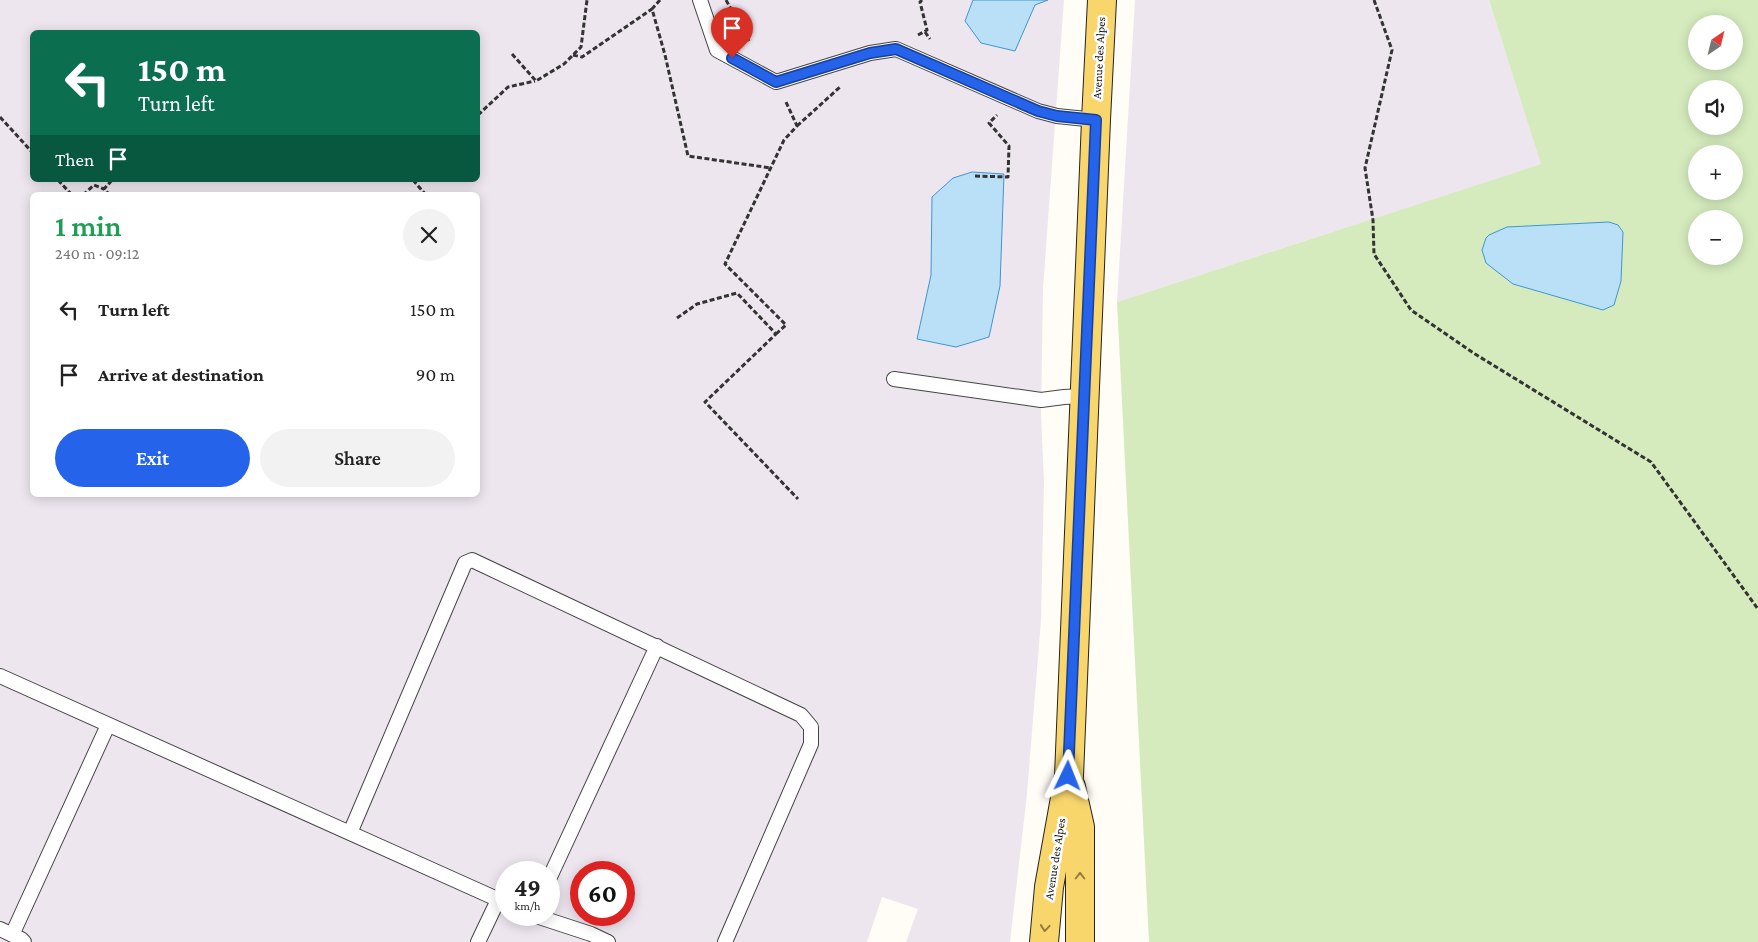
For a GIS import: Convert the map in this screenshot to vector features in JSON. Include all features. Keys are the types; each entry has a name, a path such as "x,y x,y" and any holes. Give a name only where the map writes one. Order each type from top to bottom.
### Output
{"main road":[{"name":"Avenue des Alpes","path":"1044,942 1049,887 1068,776 1102,0"},
{"name":"Avenue des Alpes","path":"1068,776 1080,827 1080,942"}],"lane":[{"path":"700,0 717,50 776,82 870,53 896,49 1038,111 1057,116 1096,120"},
{"path":"894,379 1041,400 1084,396"},
{"path":"350,834 465,563 472,560 801,715 811,727 812,744 725,942"},
{"path":"557,861 657,646"},
{"path":"0,676 495,899"},
{"path":"12,935 108,724"},
{"path":"478,942 495,914"},
{"path":"560,924 608,942"}],"path":[{"path":"480,113 508,87 536,81 556,70 574,55 581,47 588,0"},
{"path":"574,55 582,57 652,9 660,0"},
{"path":"726,0 743,32 776,82 797,126 784,140 725,264 786,325 704,402 798,499"},
{"path":"1374,0 1392,50 1365,168 1373,220 1374,254 1411,310 1475,354 1651,462 1758,609"},
{"path":"652,9 665,55 688,156 771,168"},
{"path":"512,54 536,81"},
{"path":"0,117 30,150"},
{"path":"60,182 69,192"},
{"path":"104,188 110,182"},
{"path":"415,182 423,192"},
{"path":"86,192 94,185 104,188 107,192"},
{"path":"677,318 697,304 737,293 776,334"}],"shaded area":[{"path":"0,0 1064,0 1043,289 1041,414 1044,482 1041,620 1027,794 1010,942 906,942 918,909 882,897 867,942 0,942"},
{"path":"1135,0 1489,0 1542,164 1117,302"}],"green space":[{"path":"1489,0 1758,0 1758,942 1149,942 1117,302 1541,164"}],"water":[{"path":"973,0 1048,0 1035,5 1015,51 981,43 965,21"},
{"path":"972,172 1004,174 1000,286 989,337 956,347 917,339 931,275 932,197 953,178"},
{"path":"1609,222 1618,225 1623,232 1621,281 1614,305 1603,310 1513,284 1486,263 1482,250 1489,235 1507,227"}],"route":[{"path":"732,58 776,82 870,53 896,49 1038,111 1057,116 1096,120 1068,776"}]}
